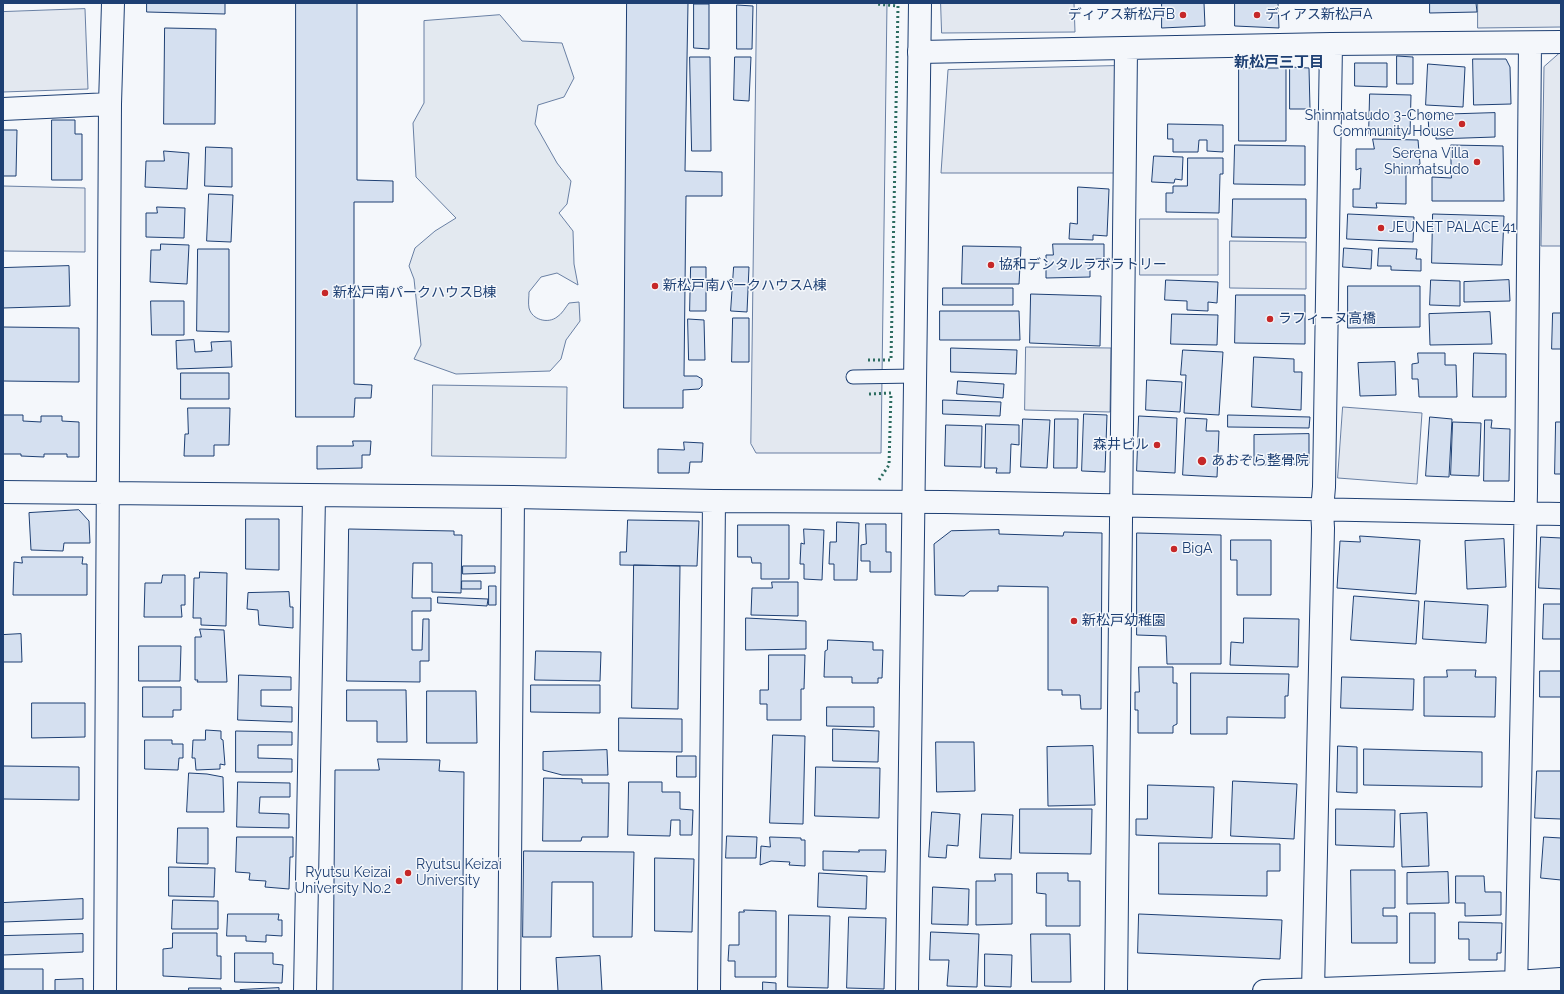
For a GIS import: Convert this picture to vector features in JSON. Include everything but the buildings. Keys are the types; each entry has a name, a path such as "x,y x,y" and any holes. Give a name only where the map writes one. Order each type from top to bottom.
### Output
{"street":[{"path":"105,991 110,104 113,3"},
{"path":"907,991 920,3"},
{"path":"919,52 1331,44 1561,42"},
{"path":"1516,986 1525,514 1530,43"},
{"path":"1313,990 1323,528 1322,510 1324,487 1331,44"},
{"path":"1116,991 1126,49"},
{"path":"3,109 110,104"},
{"path":"3,492 513,497 714,501 914,501 1561,514"},
{"path":"305,991 314,496"},
{"path":"509,991 513,497"},
{"path":"709,991 714,501"},
{"path":"1264,991 1516,986 1561,979"}],"lane":[{"path":"853,377 915,376"}],"shaded area":[{"path":"757,3 887,3 881,453 756,453 751,444"},
{"path":"941,3 1074,3 1075,32 942,33"},
{"path":"1478,3 1561,3 1561,27 1478,28"},
{"path":"85,9 88,89 3,92 3,12"},
{"path":"500,15 522,41 562,43 574,78 564,97 538,105 535,124 557,163 571,181 567,204 559,213 573,231 574,264 578,285 557,273 541,277 529,292 529,308 533,315 537,318 541,320 549,320 559,316 569,303 579,302 580,321 566,340 561,359 550,371 456,374 414,359 421,345 414,279 409,266 415,248 435,231 456,218 416,177 413,123 424,103 424,21"},
{"path":"1561,52 1561,246 1541,246 1544,67"},
{"path":"1115,66 1114,173 941,173 948,70"},
{"path":"3,186 85,188 85,252 3,251"},
{"path":"1140,219 1218,219 1218,275 1140,275"},
{"path":"1230,241 1306,242 1306,289 1230,288"},
{"path":"1026,347 1111,348 1110,412 1025,410"},
{"path":"433,385 567,387 566,458 432,456"},
{"path":"1343,407 1422,413 1417,484 1338,478"}],"hedge":[{"path":"868,360 891,360 898,6 876,4"},
{"path":"869,394 891,393 889,465 879,480"}],"place":[{"name":"ディアス新松戸B","path":"1183,15"},
{"name":"ディアス新松戸A","path":"1257,15"},
{"name":"Shinmatsudo 3-Chome Community House","path":"1462,124"},
{"name":"Serena Villa Shinmatsudo","path":"1477,162"},
{"name":"JEUNET PALACE 41","path":"1381,228"},
{"name":"協和デンタルラボラトリー","path":"991,265"},
{"name":"新松戸南パークハウスA棟","path":"655,286"},
{"name":"新松戸南パークハウスB棟","path":"325,293"},
{"name":"ラフィーヌ高橋","path":"1270,319"},
{"name":"森井ビル","path":"1157,445"},
{"name":"あおぞら整骨院","path":"1202,461"},
{"name":"BigA","path":"1174,549"},
{"name":"新松戸幼稚園","path":"1074,621"},
{"name":"Ryutsu Keizai University","path":"408,873"},
{"name":"Ryutsu Keizai University No.2","path":"399,881"}],"district":[{"name":"新松戸三丁目","path":"1279,62"}]}
